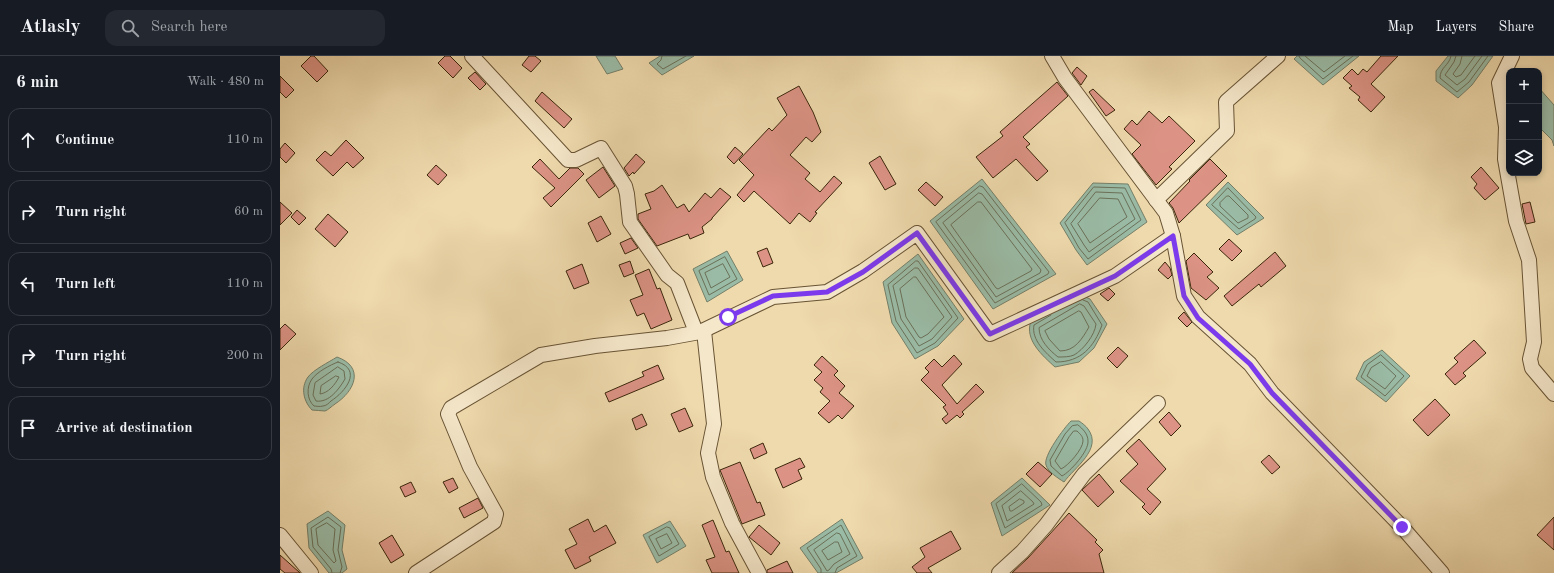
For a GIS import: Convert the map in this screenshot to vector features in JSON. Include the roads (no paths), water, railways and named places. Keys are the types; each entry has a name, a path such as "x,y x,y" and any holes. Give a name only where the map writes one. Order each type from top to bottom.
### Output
{"street":[{"path":"472,56 568,160 576,160 601,148 625,186 628,194 630,222 666,275 677,283 700,331 714,424 708,453 713,477 732,523 759,573"},
{"path":"1052,56 1065,78 1166,213 1173,236 1184,296 1198,318 1250,364 1272,393 1402,527 1442,573"},
{"path":"1156,200 1227,131 1226,102 1278,56"},
{"path":"1512,56 1499,82 1506,126 1505,159 1516,221 1529,260 1534,342 1530,359 1532,368 1554,394"},
{"path":"416,573 494,522 496,514 470,467 448,414 451,408 541,355 594,346 667,338 700,331 773,296 827,292 863,272 917,233 990,334 1115,276 1173,236"},
{"path":"999,573 1022,552 1041,530 1084,474 1158,403"},
{"path":"280,535 311,573"}],"water":[{"path":"596,56 615,56 623,69 607,74"},
{"path":"660,56 694,56 662,75 649,63"},
{"path":"1297,56 1359,56 1323,85 1294,59"},
{"path":"1448,56 1493,56 1472,85 1458,98 1436,81 1436,71"},
{"path":"1542,91 1554,105 1554,146 1552,140 1542,130"},
{"path":"982,179 1056,274 993,309 930,221"},
{"path":"1228,182 1264,218 1237,235 1206,205"},
{"path":"1093,183 1128,184 1147,222 1087,265 1060,223"},
{"path":"727,251 743,280 707,302 693,269"},
{"path":"918,254 964,319 938,346 915,359 892,323 883,282"},
{"path":"1079,294 1090,299 1107,324 1094,348 1079,362 1055,367 1040,353 1032,341 1030,335 1031,321"},
{"path":"1382,350 1410,376 1386,402 1356,379 1364,362"},
{"path":"337,357 346,361 351,367 354,373 352,386 342,399 327,410 312,410 309,407 304,395 304,386 306,381 308,377 321,366"},
{"path":"1071,421 1079,421 1088,429 1092,436 1092,444 1090,451 1085,458 1064,482 1049,470 1046,465 1046,461 1055,442"},
{"path":"1022,478 1050,505 1002,536 991,503"},
{"path":"328,511 345,525 342,550 347,569 342,573 329,573 309,548 307,524"},
{"path":"842,519 863,558 836,573 818,573 800,548"},
{"path":"670,521 686,546 657,563 643,535"}]}
